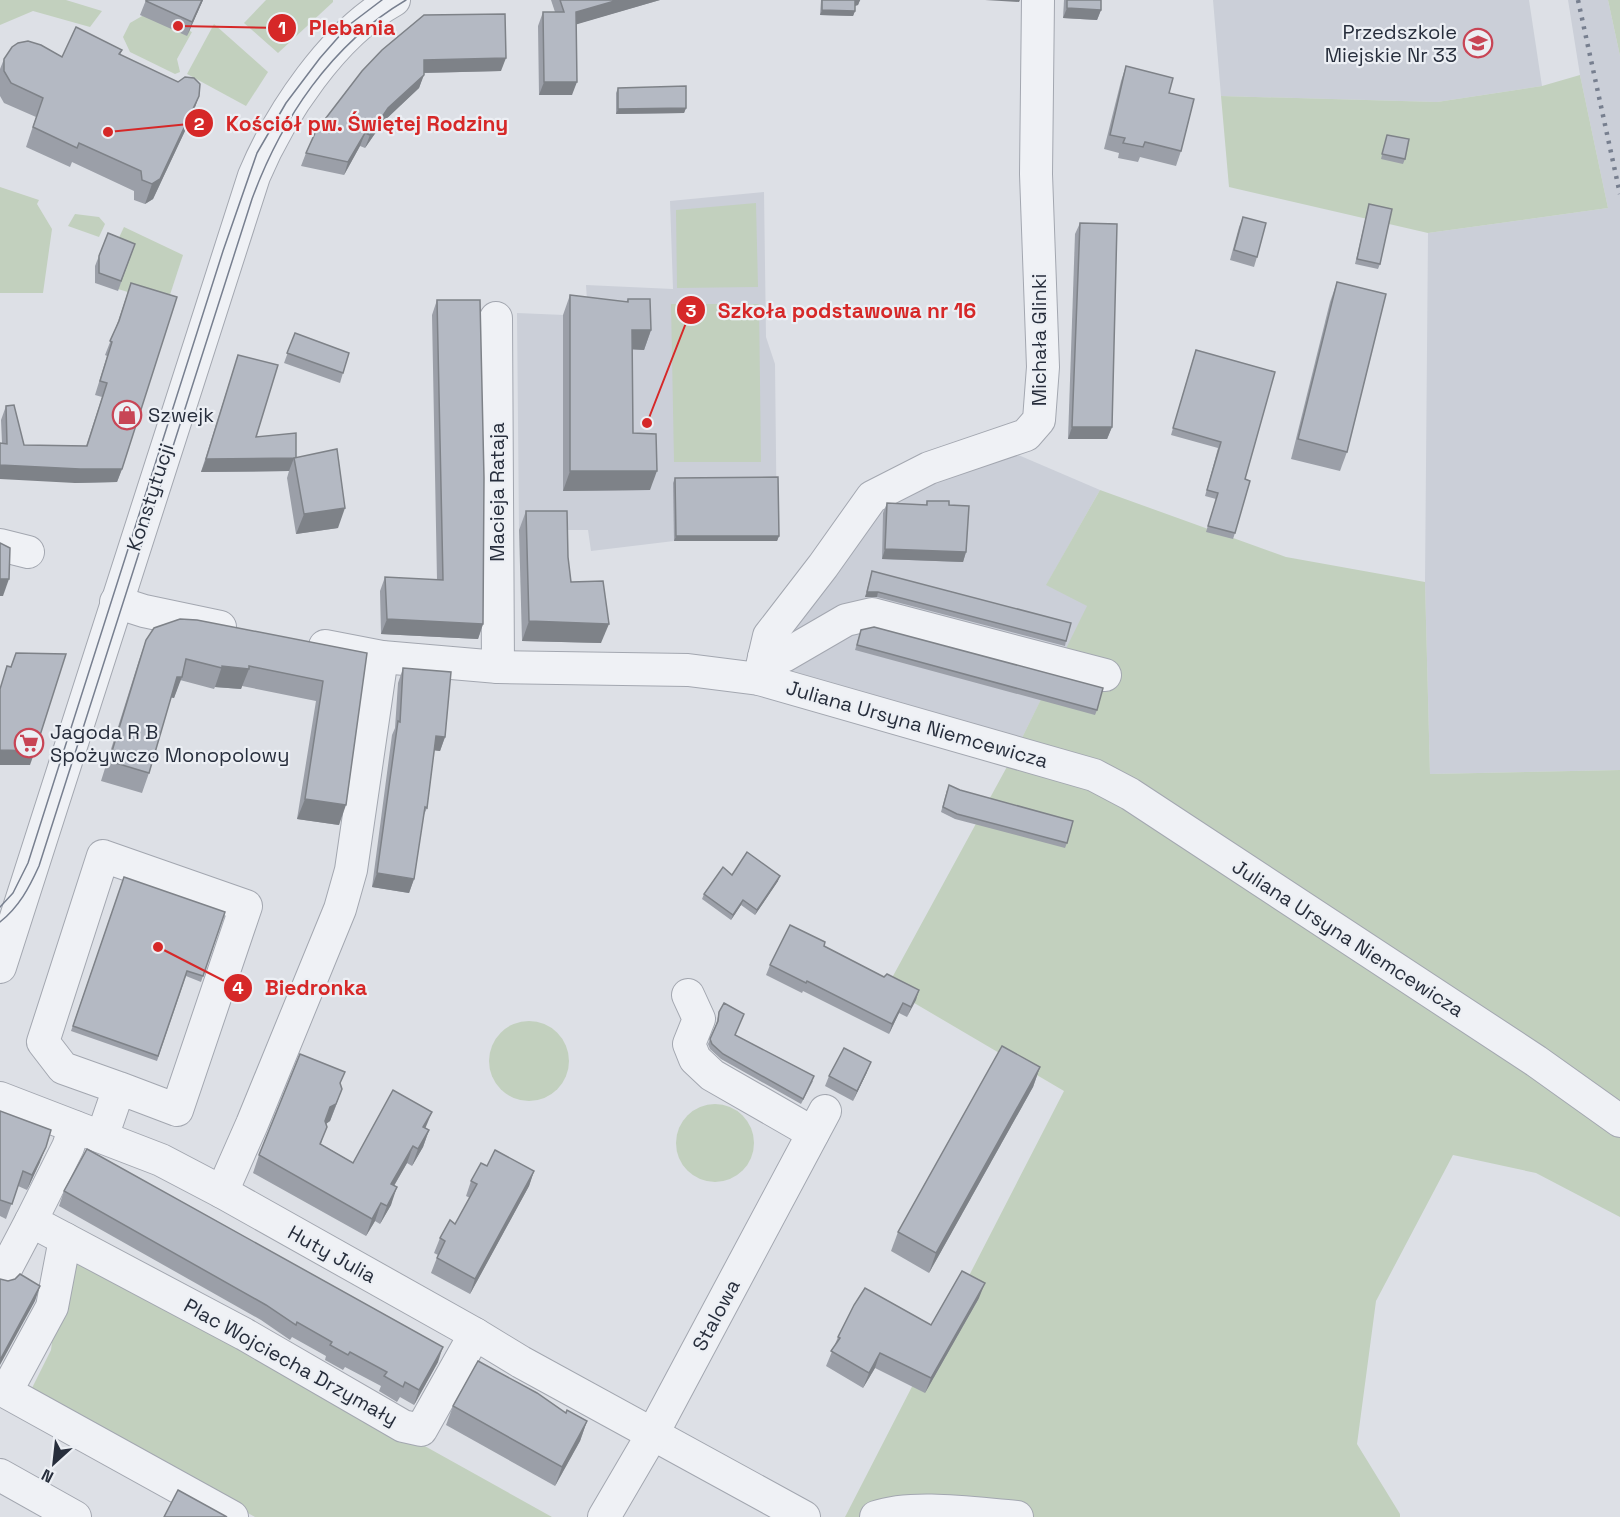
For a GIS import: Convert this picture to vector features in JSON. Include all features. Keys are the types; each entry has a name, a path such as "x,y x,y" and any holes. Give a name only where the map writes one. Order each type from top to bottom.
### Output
{"street":[{"name":"Konstytucji","path":"0,967 6,932 262,156 300,93 353,30 364,9 394,0"},
{"name":"Michała Glinki","path":"761,668 769,636 872,497 929,468 1026,435 1039,420 1043,368 1036,174 1038,0"},
{"name":"Macieja Rataja","path":"496,318 498,667"},
{"path":"116,602 167,617 243,631"},
{"path":"761,668 846,620 872,614 1105,675"},
{"name":"Juliana Ursyna Niemcewicza","path":"302,642 382,657 498,667 688,670 761,668 1094,776 1130,794 1536,1061 1620,1121"},
{"path":"222,1192 340,909 351,870 382,657"},
{"path":"103,856 246,906 177,1110 119,1088 63,1068 43,1042 103,856"},
{"name":"Stalowa","path":"604,1517 652,1435 819,1122 712,1075 695,1059 689,1044 699,1019 688,994"},
{"path":"1,1278 68,1147 88,1132 119,1088"},
{"name":"Huty Julia","path":"0,1098 161,1160 222,1192 652,1435 804,1517"},
{"name":"Plac Wojciecha Drzymały","path":"31,1221 244,1334 403,1426 421,1430 475,1334"},
{"path":"65,1239 52,1307 6,1392 232,1517"},
{"path":"0,1475 75,1517"},
{"path":"876,1517 888,1513 927,1511 1017,1517"}],"shaded area":[{"path":"1213,0 1529,0 1542,86 1437,102 1221,96"},
{"path":"1568,0 1608,0 1620,56 1620,770 1430,774 1425,582 1428,233 1608,208 1580,75"},
{"path":"764,192 766,337 775,364 777,541 674,541 591,551 588,530 519,530 517,313 588,316 586,285 673,289 670,201"},
{"path":"997,446 1100,490 1047,584 1088,606 1015,752 759,679 872,497"}],"green space":[{"path":"0,0 66,0 102,11 90,27 33,11 0,25"},
{"path":"266,0 333,0 333,2 278,53 244,23"},
{"path":"1608,0 1620,0 1620,56"},
{"path":"149,12 192,32 177,59 180,72 175,74 130,52 123,37 130,23"},
{"path":"214,24 268,72 246,106 187,74"},
{"path":"1580,75 1608,208 1428,233 1229,187 1221,96 1437,102 1542,86"},
{"path":"0,187 39,200 37,204 52,229 43,293 0,293"},
{"path":"756,203 758,287 677,288 676,210"},
{"path":"75,214 99,217 105,224 99,237 68,226"},
{"path":"124,227 183,255 167,304 118,289 116,244"},
{"path":"671,304 759,304 761,462 674,462"},
{"path":"1100,490 1286,557 1425,582 1430,774 1620,770 1620,1217 1536,1173 1453,1155 1376,1301 1357,1444 1400,1517 845,1517 1064,1091 887,987 1015,752 1087,606 1046,585"},
{"path":"521,1021 537,1021 558,1032 569,1053 569,1069 558,1090 537,1101 521,1101 507,1095 495,1083 489,1069 489,1053 495,1039 507,1027"},
{"path":"707,1104 723,1104 737,1110 748,1121 754,1135 754,1151 748,1165 737,1176 723,1182 707,1182 693,1176 682,1165 676,1151 676,1135 682,1121 693,1110"},
{"path":"80,1254 552,1517 255,1517 30,1392 51,1350 57,1303"}],"building":[{"path":"146,0 202,0 192,22"},
{"path":"560,0 618,0 576,12 577,82 544,82 543,12 564,12"},
{"path":"822,0 860,0 855,1 855,11 822,10"},
{"path":"1067,0 1101,0 1101,10 1067,8"},
{"path":"505,14 506,58 424,60 424,75 388,108 370,135 365,133 348,162 306,153 316,131 362,71 382,50 424,15"},
{"path":"76,27 122,50 119,54 178,82 185,77 194,78 200,84 199,96 160,179 152,184 142,180 141,171 79,143 77,148 33,127 43,98 11,83 4,71 4,59 12,47 18,43 28,41 41,45 62,57"},
{"path":"1126,66 1173,78 1169,93 1194,99 1181,151 1145,142 1143,147 1123,143 1125,138 1110,135"},
{"path":"686,86 686,108 618,109 618,88"},
{"path":"1387,135 1409,139 1405,159 1382,154"},
{"path":"1369,204 1392,209 1380,264 1357,259"},
{"path":"1243,217 1266,223 1257,257 1234,250"},
{"path":"1080,223 1117,224 1112,427 1072,427"},
{"path":"108,233 135,244 121,281 99,273 99,256"},
{"path":"1337,282 1386,294 1347,452 1298,439"},
{"path":"131,283 177,297 122,469 0,465 0,443 7,444 6,406 14,405 24,445 87,446 107,383 100,381 112,342 110,341"},
{"path":"570,295 628,302 628,299 650,299 651,330 632,330 633,433 656,434 657,471 570,471"},
{"path":"437,300 480,300 484,478 483,624 387,619 385,577 443,580"},
{"path":"295,333 349,353 343,373 287,353"},
{"path":"1196,350 1275,372 1245,479 1250,481 1235,533 1208,526 1218,493 1207,490 1221,442 1173,428"},
{"path":"238,355 278,365 256,437 296,433 296,458 206,459"},
{"path":"337,449 345,508 304,514 294,458"},
{"path":"778,477 779,536 676,536 675,478"},
{"path":"927,501 949,501 949,505 969,506 966,552 885,549 887,503 927,505"},
{"path":"526,511 567,511 571,582 603,581 609,624 529,621"},
{"path":"0,543 10,548 9,579 0,579"},
{"path":"872,571 1071,623 1066,641 878,592 867,592"},
{"path":"180,619 197,620 367,653 346,805 305,799 323,681 249,666 249,669 222,666 222,668 186,659 182,677 177,677 149,773 109,761 146,640 154,628"},
{"path":"874,627 1103,688 1097,710 857,645 861,630"},
{"path":"16,653 66,654 35,751 0,750 0,689 7,666 11,667"},
{"path":"403,668 451,672 445,737 436,736 427,808 425,807 414,879 377,873 398,721 400,722"},
{"path":"949,785 1073,821 1067,843 957,814 943,807"},
{"path":"747,852 780,876 757,910 743,900 733,915 704,894 723,867 732,875"},
{"path":"124,877 225,912 203,976 187,971 158,1056 73,1026"},
{"path":"790,925 825,942 824,946 884,977 887,974 919,990 911,1007 903,1003 892,1024 770,965"},
{"path":"724,1003 744,1014 735,1035 814,1076 803,1099 723,1054 712,1044 710,1039"},
{"path":"1002,1046 1040,1067 936,1253 898,1232"},
{"path":"844,1048 871,1062 857,1091 829,1076"},
{"path":"300,1054 345,1072 340,1083 342,1089 336,1104 330,1107 325,1121 327,1127 320,1144 353,1163 393,1090 432,1112 423,1127 429,1130 418,1149 413,1146 391,1184 397,1187 387,1206 381,1203 372,1219 259,1155"},
{"path":"0,1111 51,1130 46,1147 32,1175 23,1171 12,1204 0,1200"},
{"path":"87,1149 443,1347 419,1390 405,1382 403,1387 384,1376 387,1372 350,1352 348,1355 330,1345 332,1342 297,1322 296,1325 266,1305 64,1191"},
{"path":"495,1150 534,1171 475,1279 437,1258 445,1241 440,1238 450,1220 455,1224 477,1184 471,1181 481,1163 487,1166"},
{"path":"962,1271 985,1283 931,1378 880,1353 869,1373 831,1351 865,1288 931,1325"},
{"path":"20,1274 40,1286 0,1360 0,1279 8,1281"},
{"path":"478,1361 537,1393 566,1413 567,1410 587,1421 562,1467 453,1406"},
{"path":"178,1490 227,1517 164,1517"}],"tram line":[{"path":"0,907 13,893 28,863 223,251 257,153 286,103 320,58 349,25 382,0"},
{"path":"0,922 23,897 39,866 252,199 264,170 294,113 332,61 379,18 406,0"}],"railway":[{"path":"1578,0 1620,194"}],"place":[{"name":"Plebania","path":"178,26"},
{"name":"Przedszkole Miejskie Nr 33","path":"1478,43"},
{"name":"Kościół pw. Świętej Rodziny","path":"108,132"},
{"name":"Szwejk","path":"127,415"},
{"name":"Szkoła podstawowa nr 16","path":"647,423"},
{"name":"Jagoda R B Spożywczo Monopolowy","path":"29,743"},
{"name":"Biedronka","path":"158,947"}]}
